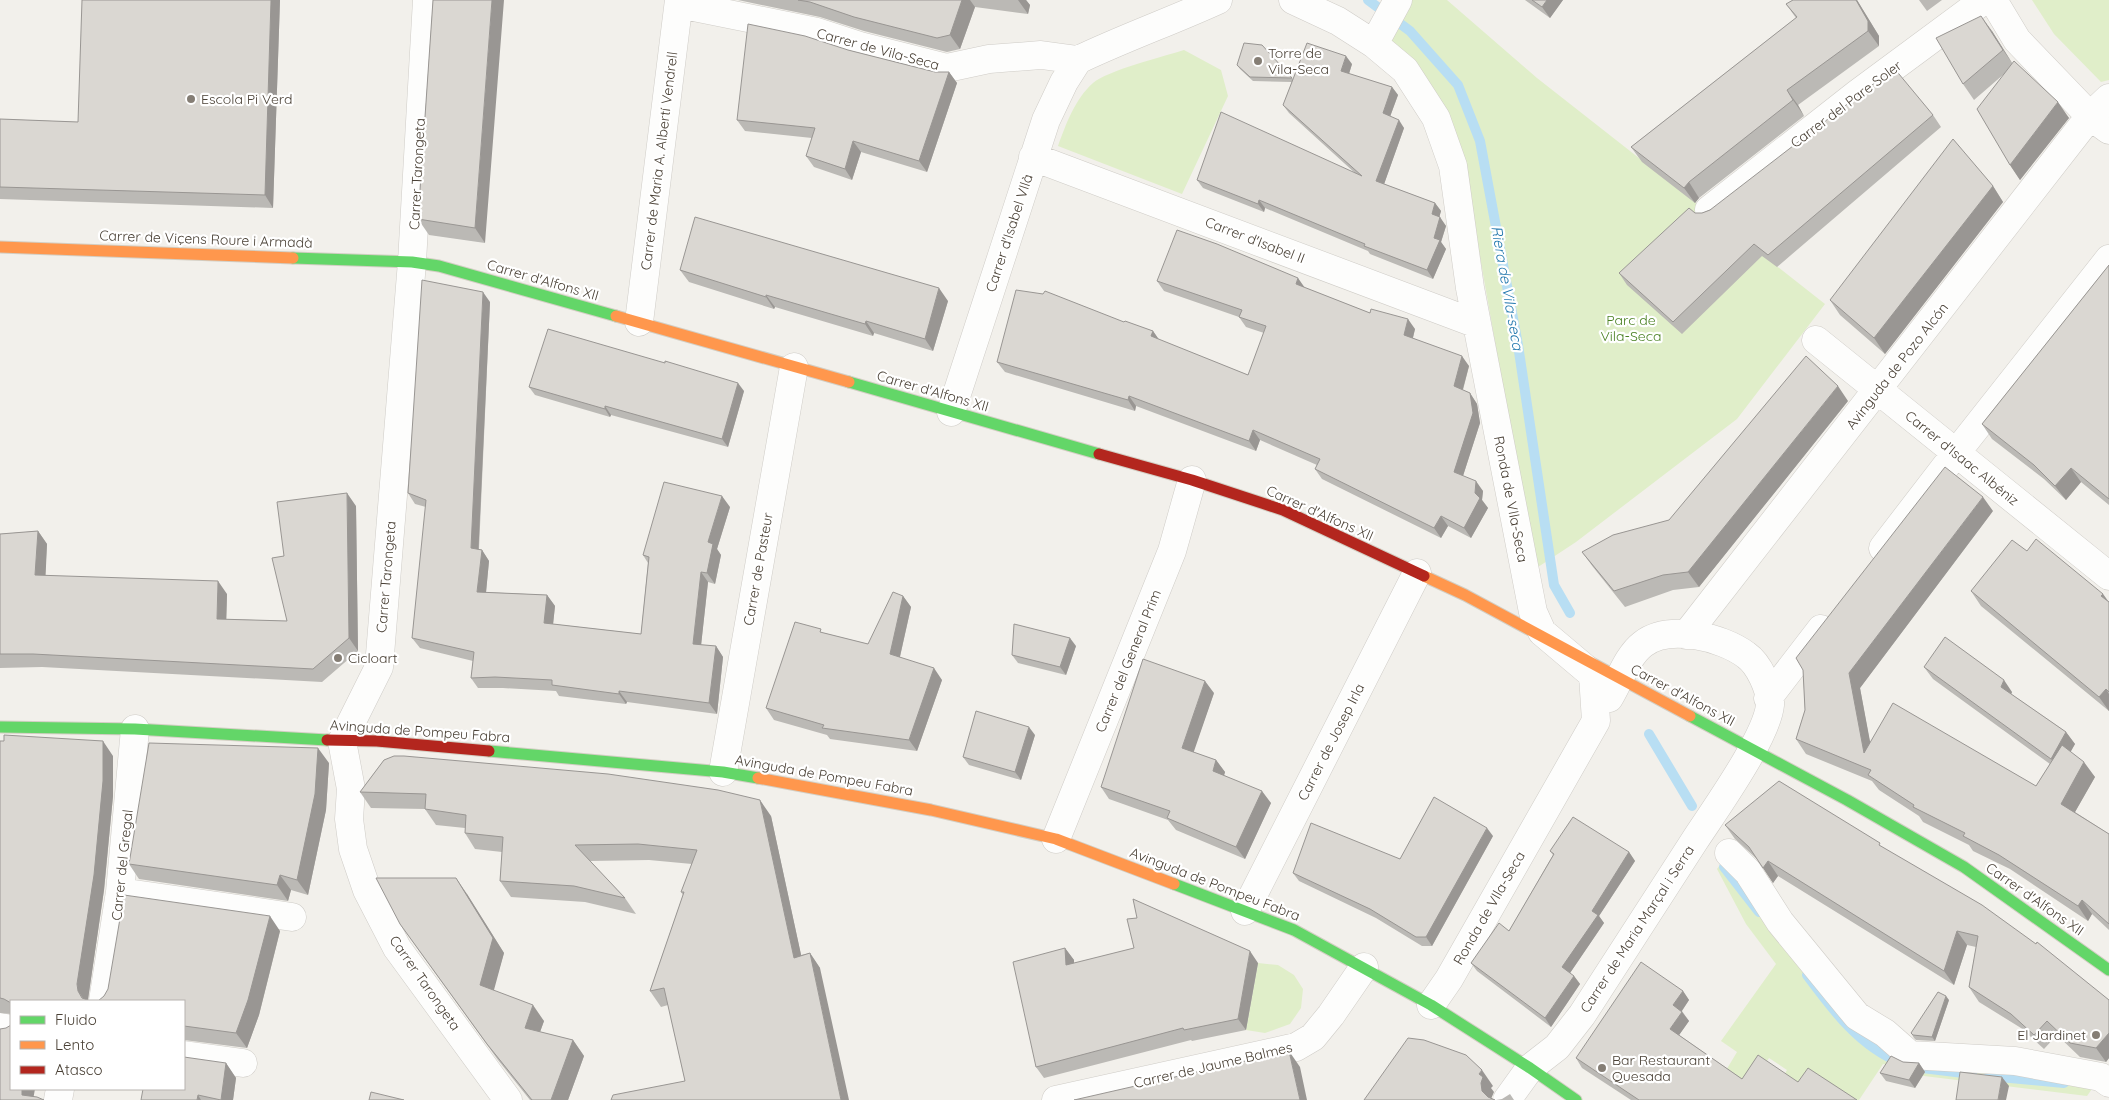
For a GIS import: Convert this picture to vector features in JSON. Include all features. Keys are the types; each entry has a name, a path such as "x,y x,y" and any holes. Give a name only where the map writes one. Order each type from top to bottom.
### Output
{"street":[{"name":"Carrer Tarongeta","path":"428,0 412,262 379,668 342,741 351,789 349,818 353,849 367,890 397,948 508,1100"},
{"path":"1078,60 1218,0"},
{"name":"Ronda de VIla-Seca","path":"1293,0 1338,21 1374,44 1405,70 1436,118 1453,166 1477,324 1533,612 1542,632 1593,675 1596,721 1449,979 1431,1005"},
{"path":"1374,44 1398,0"},
{"name":"Carrer del Pare Soler","path":"1709,210 1857,94 1984,0"},
{"path":"1993,0 2017,40 2103,115"},
{"name":"Carrer de Vila-Seca","path":"679,2 817,32 860,46 947,68 988,59 1041,55 1078,60"},
{"name":"Carrer de Maria A. Albertí Vendrell","path":"639,322 679,2"},
{"name":"Carrer d'Isabel VIlà","path":"951,412 1046,120 1064,82 1078,60"},
{"name":"Avinguda de Pozo Alcón","path":"1686,635 1878,390 2103,115"},
{"name":"Carrer d'Isabel II","path":"1034,157 1477,324"},
{"name":"Carrer de Viçens Roure i Armadà","path":"0,247 412,262"},
{"path":"1865,571 2109,259"},
{"name":"Carrer d'Alfons XII","path":"412,262 439,266 639,322 1192,480 1283,510 1465,595 1752,749 1964,867 2109,970"},
{"name":"Carrer d'Isaac Albéniz","path":"1816,340 2109,576"},
{"name":"Carrer de Pasteur","path":"723,772 794,367"},
{"name":"Carrer del General Prim","path":"1056,838 1172,551 1192,480"},
{"name":"Carrer de Josep Irla","path":"1245,911 1417,573"},
{"path":"1768,698 1835,611"},
{"path":"1596,721 1632,657 1643,644 1663,634 1698,636 1723,643 1748,656 1765,679 1768,698"},
{"name":"Carrer de Maria Marçal i Serra","path":"1507,1100 1530,1068 1557,1047 1582,1015 1752,749 1763,729 1770,704 1768,698"},
{"name":"Avinguda de Pompeu Fabra","path":"0,727 135,729 342,741 376,741 723,772 931,810 1056,838 1294,930 1431,1005 1530,1068 1576,1100"},
{"name":"Carrer del Gregal","path":"103,1000 120,892 135,729"},
{"path":"1729,854 1748,872 1780,922 1857,1016 1885,1033 1910,1055 2015,1062 2101,1077 2109,1083"},
{"path":"120,892 292,916"},
{"name":"Carrer de Jaume Balmes","path":"1056,1100 1296,1046 1313,1037 1331,1016 1364,967"},
{"path":"185,1055 243,1063"}],"green space":[{"name":"Parc de Vila-Seca","path":"1412,0 1447,0 1537,78 1825,304 1737,419 1576,542 1535,569 1461,149 1386,43"},
{"path":"2032,0 2109,0 2109,80 2101,82 2054,34"},
{"path":"1184,50 1221,70 1228,96 1182,194 1058,146 1076,104 1093,83 1122,69"},
{"path":"1728,854 1893,1040 2099,1079 2087,1096 1924,1076 1883,1064 1859,1100 1770,1099 1787,1070 1769,1058 1747,1090 1719,1082 1737,1052 1721,1041 1776,964 1746,924 1717,869"},
{"path":"1258,963 1278,965 1294,975 1303,989 1301,1008 1290,1024 1265,1033 1246,1030"}],"building":[{"path":"82,0 271,0 265,195 0,187 0,119 78,122"},
{"path":"433,0 492,0 475,228 418,219"},
{"path":"798,0 962,0 950,35 937,38 854,17 810,2"},
{"path":"1532,0 1547,0 1542,7"},
{"path":"1793,0 1856,0 1868,21 1868,31 1787,90 1793,100 1689,182 1684,188 1631,147 1797,17 1786,4"},
{"path":"1981,16 2003,50 1963,84 1936,38"},
{"path":"748,24 805,36 848,50 935,72 949,72 919,161 853,141 845,169 806,156 815,128 737,120"},
{"name":"Torre de Vila-Seca","path":"1244,43 1262,45 1292,78 1250,77 1237,65"},
{"path":"1307,43 1346,56 1341,71 1392,87 1383,113 1399,120 1376,181 1435,203 1432,214 1440,217 1434,238 1440,240 1427,270 1364,246 1365,244 1259,200 1258,204 1197,180 1221,112 1362,176 1283,105"},
{"path":"2014,61 2058,102 2010,165 1977,109"},
{"path":"1894,68 1933,115 1768,255 1754,244 1673,322 1619,273 1689,208 1695,213 1710,210"},
{"path":"1953,139 1993,186 1874,338 1830,300"},
{"path":"695,217 939,288 925,339 866,321 865,324 766,295 766,297 680,270"},
{"path":"1177,230 1217,244 1298,278 1296,284 1370,313 1371,309 1408,319 1404,335 1462,356 1454,386 1470,393 1473,413 1454,472 1476,481 1475,493 1480,498 1464,528 1441,516 1434,528 1315,469 1320,459 1253,430 1249,441 1129,396 1128,400 997,362 1016,290 1043,294 1045,291 1124,322 1153,331 1151,336 1248,375 1266,326 1239,317 1242,310 1157,281"},
{"path":"2109,265 2109,499 2071,468 2055,486 2034,465 1982,424"},
{"path":"422,280 483,292 471,548 482,550 477,592 547,595 544,623 641,634 649,557 643,555 664,482 722,496 708,542 713,544 707,573 701,572 693,644 716,646 709,703 619,691 619,694 552,685 552,680 495,677 471,678 474,652 412,638 426,500 408,493"},
{"path":"548,329 738,383 722,439 529,387"},
{"path":"1806,356 1838,386 1688,572 1663,575 1614,591 1582,552 1613,535 1669,520"},
{"path":"1945,467 1983,497 1849,673 1864,753 1893,703 2036,786 2062,745 2084,762 2061,804 2109,834 2109,924 2082,900 2078,906 1999,855 1963,836 1965,833 1913,807 1914,805 1868,775 1871,770 1796,739 1805,710 1803,670 1796,658"},
{"path":"347,493 349,638 313,669 33,654 0,654 0,534 38,531 35,575 218,581 217,619 287,621 272,558 284,556 277,502"},
{"path":"2036,539 2103,594 2101,596 2109,602 2109,692 2106,689 2099,697 1971,591 2012,540 2027,551"},
{"path":"893,592 903,596 890,654 934,668 909,740 822,728 824,725 766,708 795,622 821,629 820,632 868,644"},
{"path":"1014,624 1070,638 1060,667 1012,655"},
{"path":"1945,637 2004,680 2001,687 2066,732 2051,759 1924,667"},
{"path":"1143,659 1205,681 1182,748 1216,760 1213,771 1262,791 1236,847 1167,818 1170,811 1101,787"},
{"path":"976,711 1029,727 1015,772 963,757"},
{"path":"4,735 103,741 103,781 94,875 77,984 82,998 87,1000 10,1000 10,1002 0,998 0,741 4,741"},
{"path":"149,743 318,748 315,794 297,880 280,875 277,885 129,864"},
{"path":"394,756 608,774 718,790 760,800 794,958 810,953 841,1100 611,1100 613,1095 685,1081 664,988 650,991 684,892 681,892 697,850 638,844 575,845 625,898 574,886 500,881 503,837 465,833 466,815 425,809 426,794 360,792 384,760"},
{"path":"1779,781 1880,843 1879,845 1982,905 2036,944 2037,942 2109,1000 2109,1033 2096,1048 2070,1043 2047,1021 2034,1035 2011,1014 1969,987 1978,936 1957,931 1944,971 1768,861 1763,868 1749,847 1725,825"},
{"path":"1434,797 1487,828 1426,937 1416,937 1370,909 1293,873 1311,823 1400,859"},
{"path":"1573,817 1629,852 1592,911 1598,915 1562,967 1574,976 1545,1018 1471,963 1499,923 1509,931 1554,854 1550,851"},
{"path":"376,878 456,878 493,938 480,985 533,1005 525,1028 573,1040 551,1100 532,1100 487,1044 400,924"},
{"path":"124,895 270,916 248,1000 236,1033 185,1026 185,1000 99,1000 108,989"},
{"path":"1133,899 1250,951 1238,1019 1184,1030 1183,1028 1036,1067 1013,962 1065,948 1066,965 1134,948 1127,919 1137,918"},
{"path":"1641,962 1683,991 1673,1005 1682,1012 1670,1029 1742,1079 1758,1055 1798,1082 1808,1068 1857,1100 1639,1100 1576,1058"},
{"path":"1938,992 1946,996 1932,1037 1913,1035 1911,1033"},
{"path":"10,1026 10,1090 22,1090 22,1095 44,1100 0,1100 0,1029"},
{"path":"1408,1038 1424,1040 1466,1055 1482,1070 1479,1074 1483,1077 1481,1083 1482,1091 1488,1097 1495,1100 1364,1100"},
{"path":"1289,1051 1300,1100 1074,1100"},
{"path":"1891,1056 1903,1062 1919,1063 1909,1080 1880,1073"},
{"path":"185,1057 226,1063 221,1100 198,1095 197,1100 141,1100 143,1090 185,1090"},
{"path":"1960,1072 2002,1077 1998,1100 1956,1100"},
{"path":"371,1092 404,1100 369,1100"}],"waterway":[{"name":"Riera de Vila-seca","path":"1368,0 1410,31 1458,85 1480,141 1518,345 1554,585 1570,613"},
{"path":"1649,734 1692,806"},
{"path":"1724,867 1759,912"},
{"path":"1807,975 1848,1026 1872,1047 1901,1063"},
{"path":"1914,1067 1972,1074"},
{"path":"1989,1076 2064,1083"}],"traffic: fast":[{"path":"293,258 412,262 439,266 616,316"},
{"path":"849,382 1099,454"},
{"path":"1690,716 1847,800 1964,867 2109,970"},
{"path":"0,727 135,729 327,740"},
{"path":"489,751 723,772 758,778"},
{"path":"1174,884 1294,930 1431,1005 1530,1068 1576,1100"}],"traffic: slow":[{"path":"0,247 293,258"},
{"path":"616,316 849,382"},
{"path":"1424,576 1465,595 1690,716"},
{"path":"758,778 931,810 1056,839 1174,884"}],"traffic: jam":[{"path":"1099,454 1192,480 1283,510 1424,576"},
{"path":"327,740 377,741 489,751"}],"place":[{"name":"Torre de Vila-Seca","path":"1258,61"},
{"name":"Escola Pi Verd","path":"191,99"},
{"name":"Cicloart","path":"338,658"},
{"name":"El Jardinet","path":"2096,1035"},
{"name":"Bar Restaurant Quesada","path":"1602,1068"}]}
